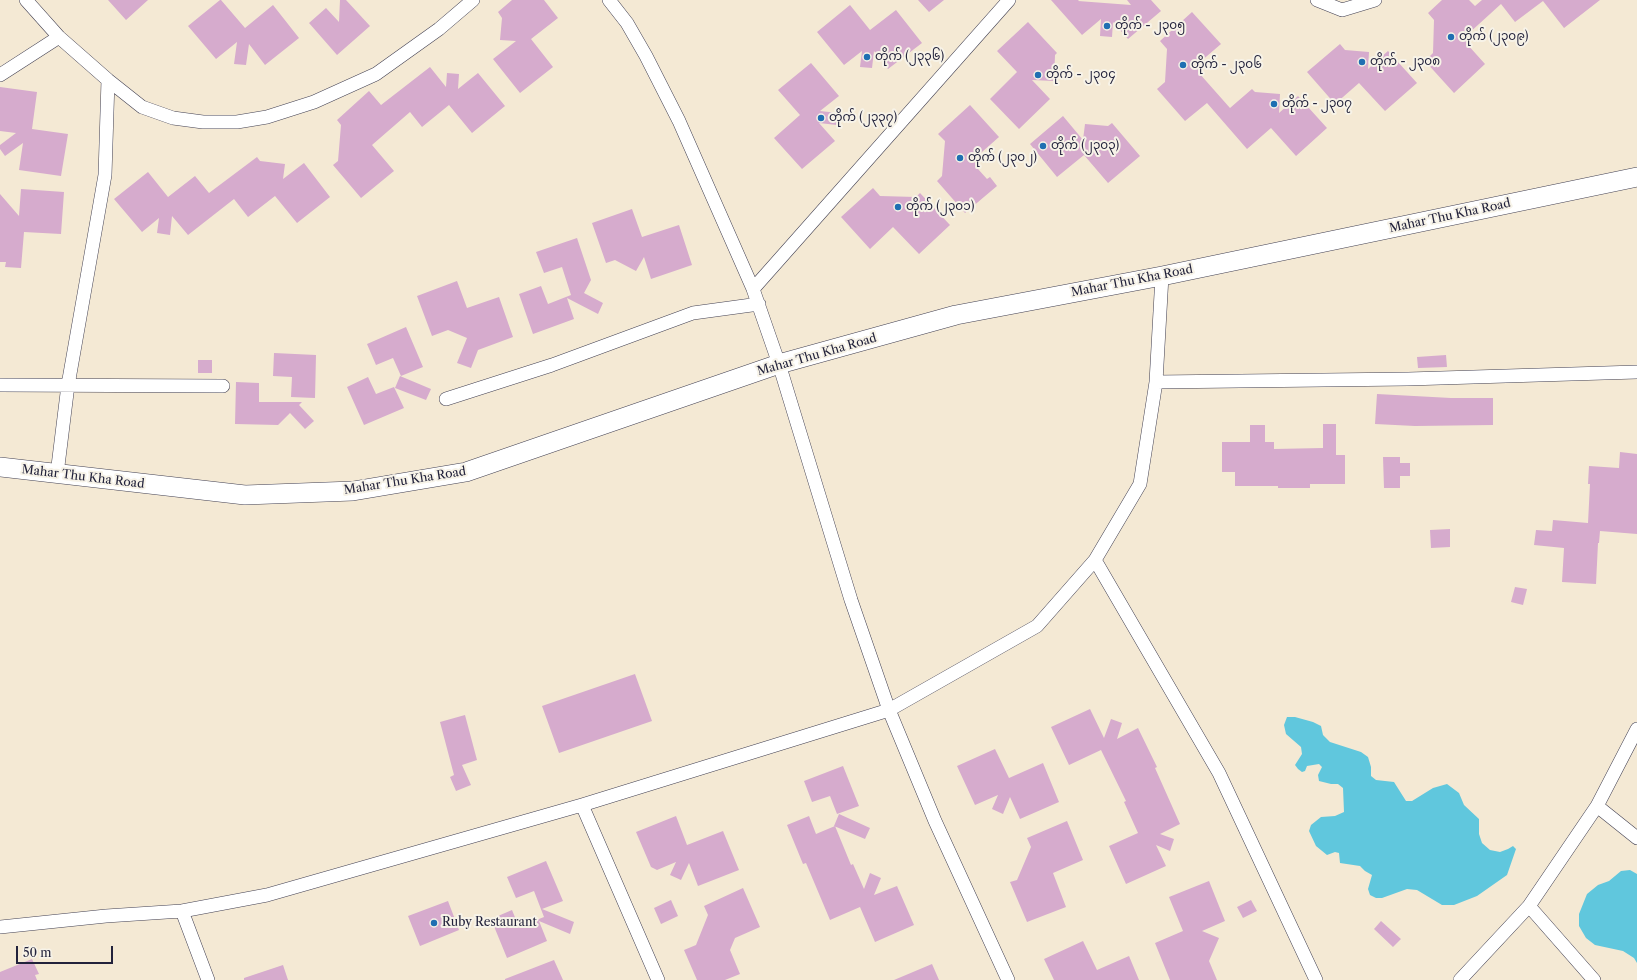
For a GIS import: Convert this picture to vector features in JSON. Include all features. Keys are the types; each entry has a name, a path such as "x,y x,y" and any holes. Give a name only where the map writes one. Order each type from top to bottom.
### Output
{"main road":[{"name":"Mahar Thu Kha Road","path":"0,467 245,495 353,491 466,472 779,364 956,315 1162,276 1637,176"}],"street":[{"path":"26,0 59,37 108,80 142,107 173,118 203,122 237,122 267,117 314,102 376,74 439,29 473,0"},
{"path":"610,0 627,23 646,56 676,115 753,289 779,364 851,600 889,710 935,821 1008,980"},
{"path":"753,289 1010,0"},
{"path":"1317,0 1342,10 1375,0"},
{"path":"0,75 59,37"},
{"path":"57,474 68,385 105,175 108,80"},
{"path":"0,927 106,916 182,911 267,895 582,805 889,710 1037,626 1095,560 1140,484 1156,382 1162,276"},
{"path":"446,399 552,365 693,313 758,304"},
{"path":"1156,382 1400,379 1637,372"},
{"path":"0,385 223,386"},
{"path":"1095,560 1219,772 1316,980"},
{"path":"1460,980 1529,906 1597,806 1637,729"},
{"path":"582,805 658,980"},
{"path":"1597,806 1637,838"},
{"path":"1529,906 1594,980"},
{"path":"182,911 208,980"}],"water":[{"path":"1287,717 1295,717 1313,722 1321,726 1323,735 1330,742 1361,752 1368,757 1371,767 1371,776 1376,780 1394,782 1406,801 1412,801 1433,788 1447,784 1459,793 1464,805 1479,819 1479,834 1482,843 1490,850 1500,852 1513,846 1516,849 1507,875 1477,896 1454,905 1442,905 1417,890 1407,889 1382,898 1376,898 1370,895 1368,889 1372,875 1360,866 1340,863 1339,853 1335,852 1327,855 1316,846 1309,831 1311,825 1321,817 1335,816 1344,812 1343,788 1338,784 1319,781 1318,775 1322,767 1319,764 1307,766 1305,771 1302,772 1298,769 1295,765 1302,754 1301,747 1286,734 1284,725"},
{"path":"1630,870 1637,874 1637,963 1634,958 1623,951 1595,945 1586,938 1579,926 1579,914 1587,894 1598,885 1609,881 1621,871"}],"building":[{"path":"108,0 148,0 126,20"},
{"path":"220,0 245,28 273,5 299,38 265,65 249,44 246,65 234,64 237,42 216,59 188,26"},
{"path":"340,0 346,0 370,26 337,55 309,23 326,8 339,22"},
{"path":"512,0 544,0 558,18 531,39 553,67 520,93 493,59 516,41 500,40 502,18 498,12"},
{"path":"918,0 944,0 929,12"},
{"path":"1051,0 1079,0 1078,1 1131,5 1127,0 1151,0 1161,11 1128,39 1113,22 1112,37 1100,36 1101,19 1082,35"},
{"path":"1442,0 1469,0 1475,6 1482,0 1600,0 1564,28 1543,1 1515,22 1501,4 1468,34 1467,44 1485,64 1454,93 1425,61 1433,53 1434,20 1428,13"},
{"path":"850,5 870,30 896,10 922,43 888,69 874,51 872,68 860,67 862,51 844,65 817,32"},
{"path":"1192,12 1221,44 1200,62 1199,73 1230,108 1252,89 1255,92 1280,94 1279,113 1298,96 1327,128 1296,156 1271,128 1247,149 1207,103 1185,121 1157,89 1165,82 1167,49 1160,41"},
{"path":"1028,22 1057,53 1055,55 1054,81 1032,80 1050,99 1019,129 990,99 1017,72 997,51"},
{"path":"1340,44 1345,50 1369,52 1368,69 1388,51 1417,83 1385,111 1359,83 1335,104 1307,72"},
{"path":"811,63 839,96 820,111 838,113 837,125 819,123 835,141 802,169 774,138 800,115 778,90"},
{"path":"430,67 446,87 447,73 459,74 458,89 478,73 505,106 472,133 449,105 422,127 410,112 372,145 394,171 361,198 333,165 338,161 341,125 337,120 369,91 381,105"},
{"path":"0,87 37,92 32,129 68,134 61,176 19,170 23,143 5,156 0,149 0,145 16,133 0,131"},
{"path":"970,105 999,137 974,159 979,164 978,169 987,179 990,177 997,186 965,213 937,181 942,176 945,141 938,134"},
{"path":"1063,116 1083,140 1085,124 1108,126 1112,123 1140,156 1108,183 1084,155 1057,177 1030,144"},
{"path":"257,157 260,161 285,164 283,179 304,163 330,197 297,223 275,196 248,217 234,199 188,235 172,216 170,235 157,233 159,218 142,232 114,199 148,172 168,197 195,176 209,193"},
{"path":"873,188 880,196 916,197 920,193 950,225 919,254 893,227 870,249 841,217"},
{"path":"21,189 64,192 61,234 24,232 21,268 5,267 6,262 0,262 0,194 19,216"},
{"path":"632,209 642,237 679,225 692,265 651,279 644,257 636,271 615,260 606,263 592,223"},
{"path":"577,238 591,280 584,293 603,303 598,314 567,298 574,319 533,334 519,294 541,286 548,304 571,295 562,267 544,273 536,252"},
{"path":"457,281 467,308 499,297 513,337 478,350 471,368 457,363 467,338 448,330 432,336 417,296"},
{"path":"406,327 423,367 401,376 393,358 376,365 367,344"},
{"path":"274,353 316,355 315,398 291,397 292,377 273,376"},
{"path":"1446,355 1447,367 1418,368 1417,357"},
{"path":"198,360 212,360 212,373 198,373"},
{"path":"400,376 431,389 426,400 395,388"},
{"path":"368,377 376,394 394,387 404,408 364,425 347,387"},
{"path":"236,382 259,383 259,402 302,402 299,405 314,421 305,429 290,413 278,425 235,424"},
{"path":"1377,394 1451,398 1493,398 1493,425 1415,426 1375,424"},
{"path":"1323,424 1336,424 1336,455 1345,455 1345,484 1310,484 1310,488 1235,486 1235,472 1222,472 1222,442 1250,442 1250,425 1265,425 1265,442 1274,442 1274,449 1323,448"},
{"path":"1620,452 1637,454 1637,534 1600,531 1596,584 1562,582 1564,548 1534,545 1536,530 1552,531 1553,520 1588,523 1590,484 1588,484 1589,466 1619,468"},
{"path":"1383,457 1400,457 1400,463 1410,463 1410,476 1400,476 1400,488 1384,488"},
{"path":"1450,529 1450,547 1431,548 1430,530"},
{"path":"1515,587 1527,589 1523,605 1511,602"},
{"path":"635,674 652,721 559,753 542,706"},
{"path":"1090,709 1104,738 1111,719 1122,723 1117,739 1138,728 1157,767 1155,768 1180,824 1160,834 1174,839 1170,851 1156,845 1166,866 1126,884 1109,846 1138,833 1124,802 1126,801 1101,750 1069,765 1051,727"},
{"path":"465,715 477,760 462,765 471,785 456,791 450,777 454,775 440,722"},
{"path":"995,749 1009,778 1043,763 1059,802 1020,819 1010,797 1003,814 992,809 998,795 975,805 957,766"},
{"path":"843,766 859,806 837,814 830,796 812,802 804,781"},
{"path":"839,814 870,828 865,839 834,826"},
{"path":"676,816 687,845 723,831 739,870 698,886 689,863 681,880 670,875 676,862 657,870 651,867 636,832"},
{"path":"809,816 816,834 835,826 851,865 853,864 864,889 870,873 881,878 874,895 897,886 914,925 875,942 860,907 830,920 806,863 803,864 787,825"},
{"path":"1067,821 1083,860 1053,873 1066,907 1027,922 1010,882 1017,880 1031,847 1027,838"},
{"path":"546,861 563,901 542,909 574,922 570,934 539,921 547,941 507,958 491,919 512,910 519,927 544,917 534,891 516,898 507,877"},
{"path":"1209,881 1225,921 1202,931 1219,938 1209,961 1217,980 1170,980 1155,943 1183,931 1169,897"},
{"path":"743,888 760,927 735,938 730,950 740,974 725,980 697,980 684,950 696,945 708,915 704,906"},
{"path":"671,900 678,916 661,924 654,908"},
{"path":"1251,900 1257,911 1243,918 1237,907"},
{"name":"Ruby Restaurant","path":"448,901 459,930 420,946 408,916"},
{"path":"1381,921 1401,939 1393,947 1374,929"},
{"path":"1083,941 1097,970 1129,956 1139,980 1054,980 1044,959"},
{"path":"32,959 39,974 35,975 37,980 0,980 0,972"},
{"path":"554,960 563,980 505,980 505,979"},
{"path":"932,964 939,980 894,980"},
{"path":"283,965 288,980 244,980 244,978"}],"place":[{"name":"တိုက် - ၂၃၀၅","path":"1107,26"},
{"name":"တိုက် (၂၃၀၉)","path":"1451,37"},
{"name":"တိုက် (၂၃၃၆)","path":"867,57"},
{"name":"တိုက် - ၂၃၀၈","path":"1362,62"},
{"name":"တိုက် - ၂၃၀၆","path":"1183,65"},
{"name":"တိုက် - ၂၃၀၄","path":"1038,75"},
{"name":"တိုက် - ၂၃၀၇","path":"1274,104"},
{"name":"တိုက် (၂၃၃၇)","path":"821,118"},
{"name":"တိုက် (၂၃၀၃)","path":"1043,146"},
{"name":"တိုက် (၂၃၀၂)","path":"960,158"},
{"name":"တိုက် (၂၃၀၁)","path":"898,207"},
{"name":"Ruby Restaurant","path":"434,923"}]}
